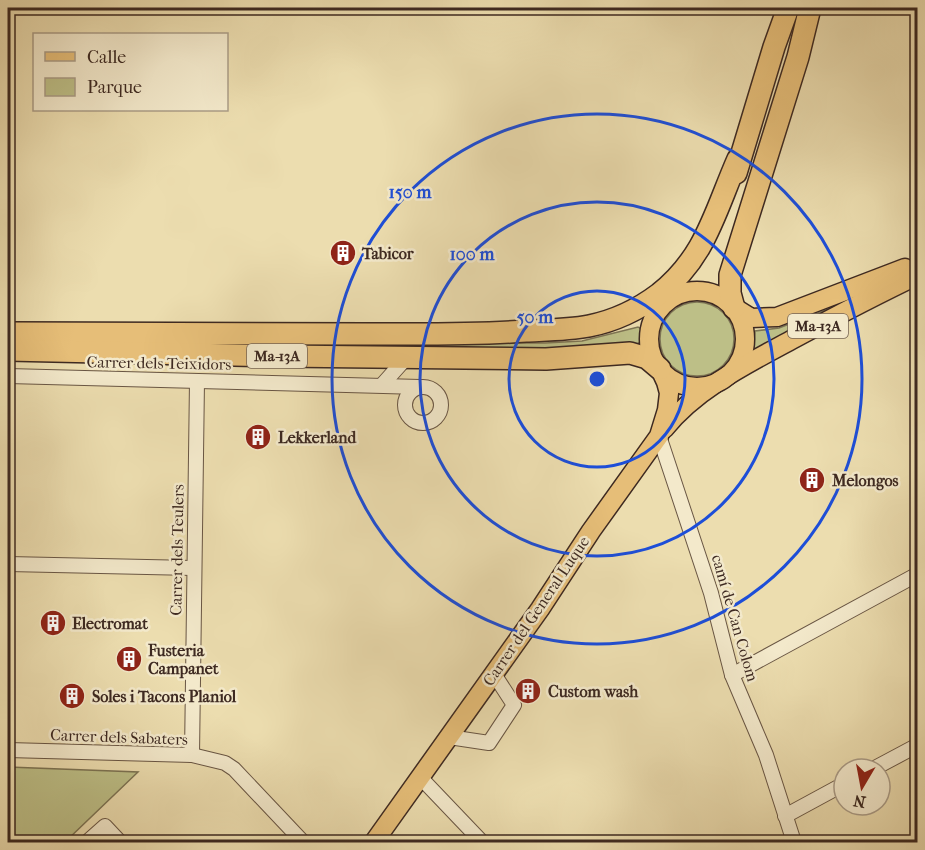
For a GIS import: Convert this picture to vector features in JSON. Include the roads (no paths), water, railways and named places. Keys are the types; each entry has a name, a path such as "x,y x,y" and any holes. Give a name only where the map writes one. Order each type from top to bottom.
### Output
{"highway":[{"path":"486,334 590,326 618,317 658,295 690,262 703,244 738,159 786,8"},
{"path":"734,308 730,293 730,275 798,57 810,8"},
{"path":"798,57 817,8"},
{"path":"670,300 688,285 703,264 720,230 732,192 738,159"},
{"name":"Ma-13A","path":"8,333 486,334"},
{"name":"Ma-13A","path":"8,350 546,359 630,354 647,357 660,369"}],"main road":[{"name":"Ma-13A","path":"486,334 540,337 583,335 644,317 670,300 696,291 710,292 723,298 751,318 777,317 860,287 918,262"},
{"name":"Ma-13A","path":"660,369 675,381 688,386 701,387 721,380 762,356 918,275"},
{"path":"659,435 828,330 918,282"},
{"path":"660,369 651,352 649,332 653,320 670,300"},
{"path":"659,435 685,406 721,380 737,365 745,345 744,325 734,308"},
{"name":"Carrer del General Luque","path":"374,843 540,609 603,512 659,435 667,410 669,393 660,369"}],"street":[{"path":"405,408 410,392 420,387 432,389 437,393 441,405 437,416 421,423 410,418 405,408 398,394 382,385 407,357"},
{"name":"Carrer dels Teixidors","path":"8,376 420,387"},
{"name":"Carrer dels Teulers","path":"192,755 197,381"},
{"name":"camí de Can Colom","path":"659,435 711,593 732,675 766,755 794,843"},
{"path":"8,564 193,568"},
{"path":"732,675 918,574"},
{"path":"449,737 489,743 514,705 494,674"},
{"path":"892,759 918,745"},
{"name":"Carrer dels Sabaters","path":"8,750 192,755 225,763 234,769 303,843"},
{"path":"420,777 482,843"},
{"path":"785,816 832,791"},
{"path":"87,843 105,826 120,843"}],"place":[{"name":"Tabicor","path":"343,253"},
{"name":"Lekkerland","path":"258,437"},
{"name":"Melongos","path":"812,480"},
{"name":"Electromat","path":"53,623"},
{"name":"Fusteria Campanet","path":"129,659"},
{"name":"Custom wash","path":"528,691"},
{"name":"Soles i Tacons Planiol","path":"72,696"}]}
